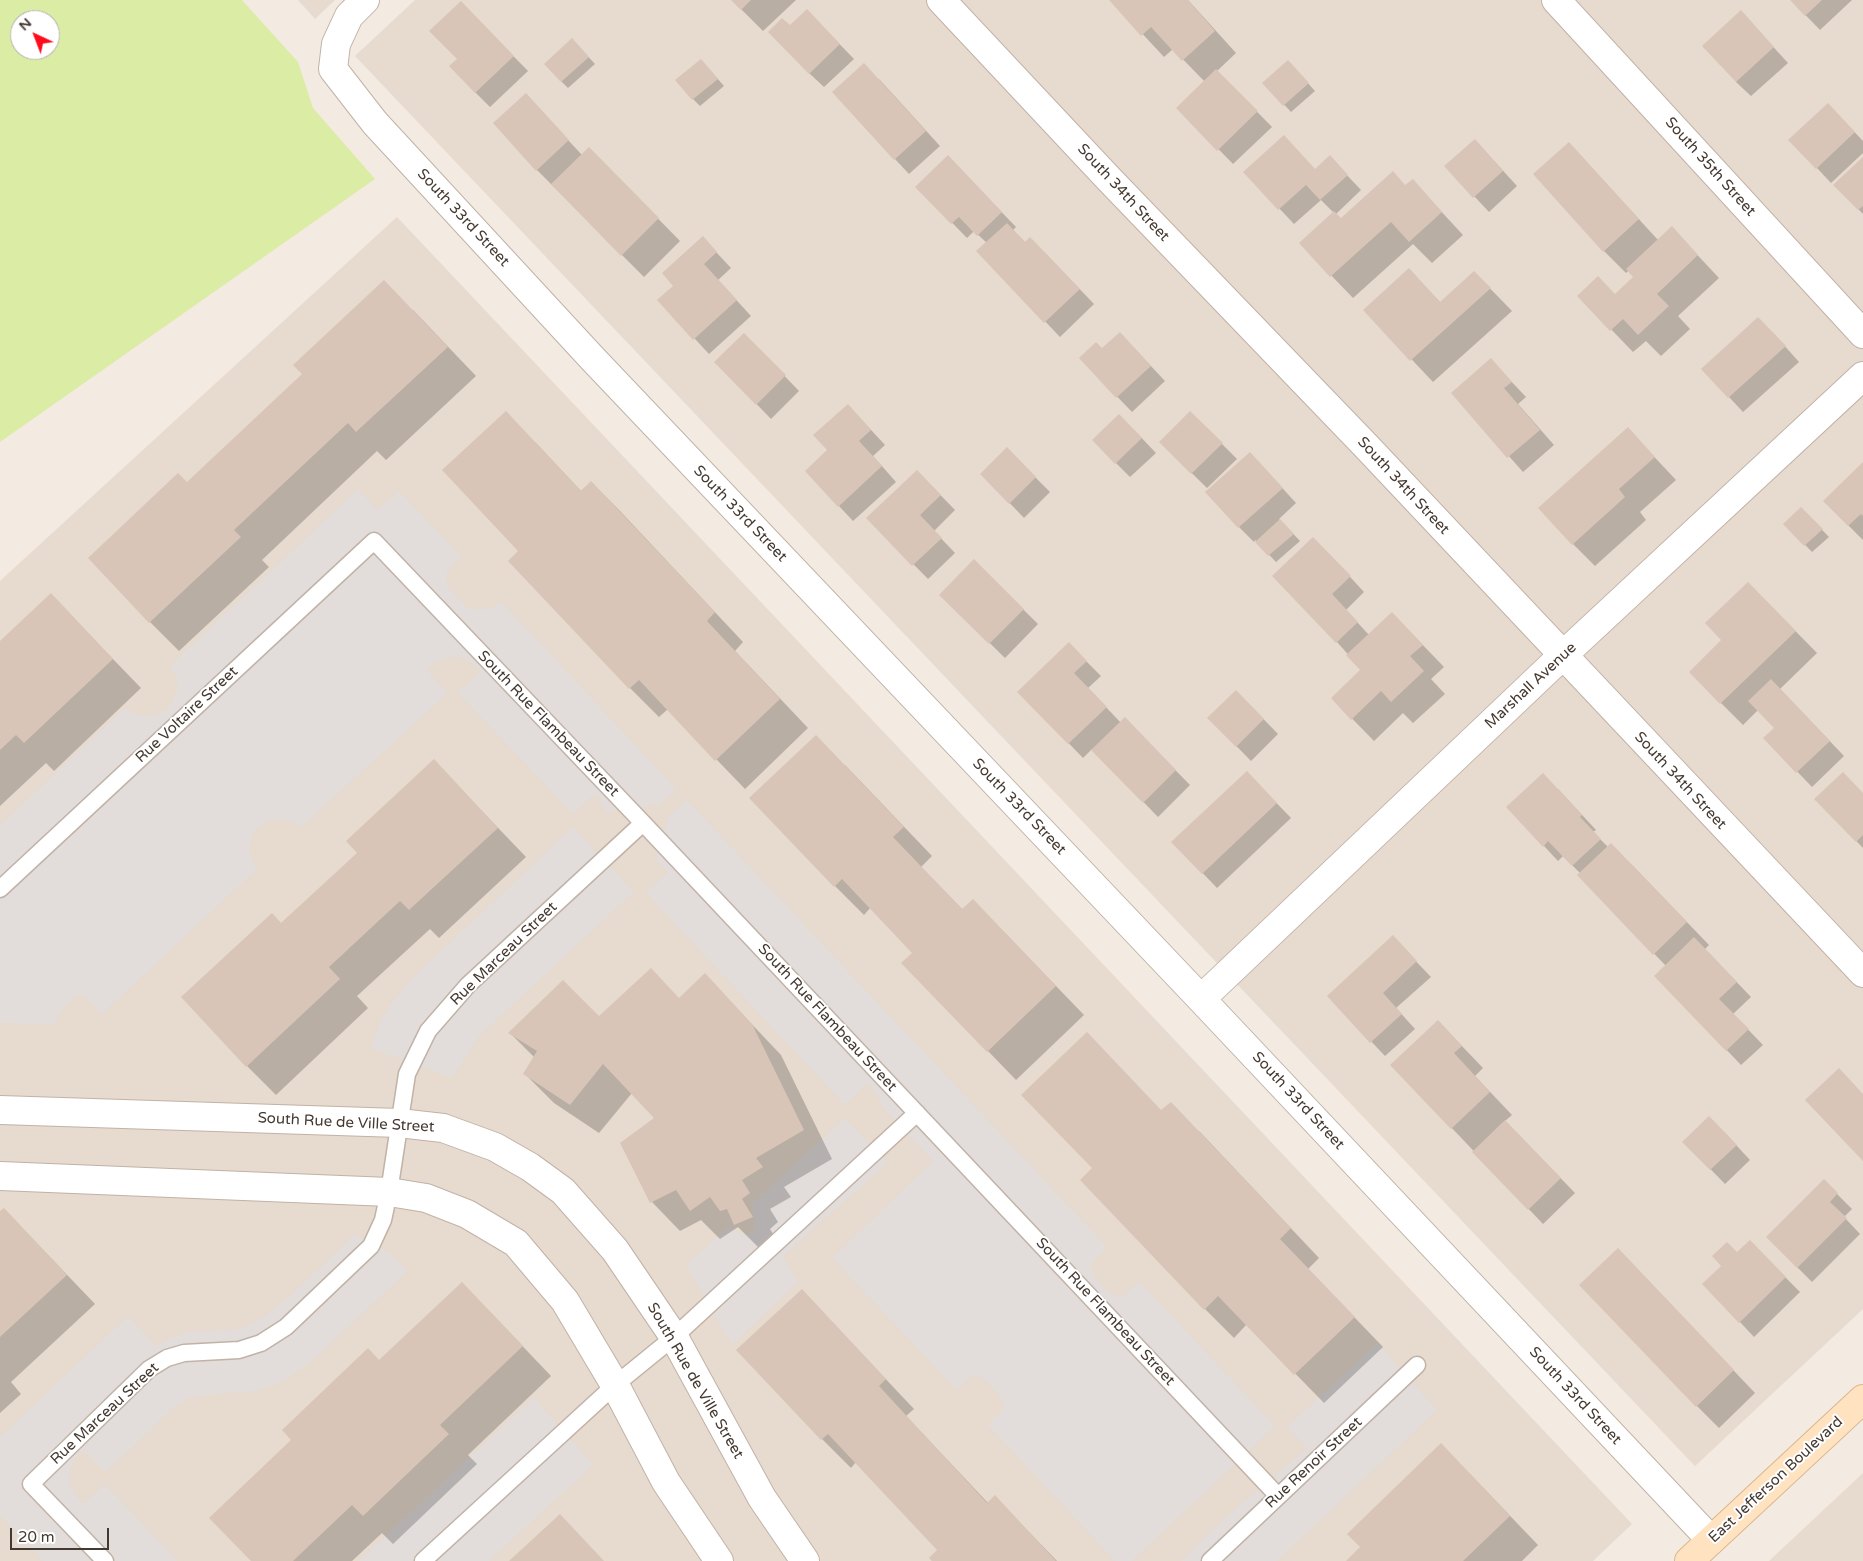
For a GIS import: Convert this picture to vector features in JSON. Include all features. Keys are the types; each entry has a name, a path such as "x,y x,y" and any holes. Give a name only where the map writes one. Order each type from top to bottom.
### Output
{"street":[{"name":"South 33rd Street","path":"365,0 349,16 336,44 333,69 375,123 592,358 1201,999 1711,1540"},
{"name":"South 34th Street","path":"941,0 1108,178 1374,454 1562,656 1863,973"},
{"name":"South 35th Street","path":"1556,0 1863,334"},
{"name":"Marshall Avenue","path":"1201,999 1562,656 1863,376"},
{"name":"South Rue de Ville Street","path":"0,1110 399,1123 443,1128 495,1147 530,1167 563,1191 615,1250 674,1337 762,1498 805,1561"},
{"path":"0,1176 389,1192 426,1198 467,1214 516,1243 565,1301 615,1385 666,1482 719,1561"},
{"name":"East Jefferson Boulevard","path":"1689,1561 1863,1399"}],"lane":[{"name":"South Rue Flambeau Street","path":"374,541 1278,1496"},
{"name":"Rue Voltaire Street","path":"0,890 374,541"},
{"name":"Rue Marceau Street","path":"104,1561 31,1484 149,1369 167,1358 184,1353 239,1350 261,1343 286,1328 371,1246 382,1220 389,1192 407,1074 428,1031 468,985 643,823"},
{"path":"423,1561 615,1385 674,1337 917,1113"},
{"name":"Rue Renoir Street","path":"1210,1561 1417,1365"}],"shaded area":[{"path":"298,0 335,0 315,19"},
{"path":"415,0 1863,0 1863,1309 1695,1466 355,56"},
{"path":"397,217 1632,1524 1593,1561 0,1561 0,581"},
{"path":"358,489 377,510 399,491 461,556 446,573 447,586 468,608 480,610 493,607 502,602 676,789 659,805 606,812 596,793 573,814 458,693 480,672 469,660 455,656 435,662 427,671 448,693 301,827 291,820 274,819 262,824 253,832 249,846 250,857 257,869 102,1014 84,996 76,996 59,1013 55,1024 0,1023 0,825 125,708 135,714 151,717 166,710 173,701 178,687 170,666"},
{"path":"687,800 1107,1247 1090,1264 1095,1277 1106,1290 1121,1298 1139,1281 1275,1426 1132,1561 1115,1561 988,1425 1005,1408 999,1395 988,1382 974,1374 957,1390 832,1258 933,1161 882,1107 878,1097 868,1083 845,1105 646,893 668,872 656,859 668,817"},
{"path":"573,827 634,892 479,1036 452,1078 371,1048 378,1027 389,1006 409,981"},
{"path":"845,1118 888,1163 783,1256 798,1282 732,1345 686,1265 728,1227 744,1235 752,1232 756,1223 752,1209 753,1203"},
{"path":"354,1235 389,1252 408,1271 307,1365 281,1382 256,1391 189,1398 173,1408 106,1472 84,1450 70,1468 69,1480 73,1491 83,1504 105,1484 177,1561 43,1561 0,1515 0,1437 128,1316 156,1346 171,1338 191,1332 241,1329 264,1317 292,1294"},
{"path":"1377,1343 1437,1410 1277,1561 1182,1561 1209,1532 1307,1448 1287,1427"},
{"path":"534,1397 593,1465 489,1561 359,1561"},
{"path":"1863,1473 1863,1561 1769,1561"}],"green space":[{"path":"0,0 242,0 298,62 313,108 375,179 0,442"}],"building":[{"path":"731,0 751,0 741,10"},
{"path":"1109,0 1188,0 1215,31 1182,61 1151,27 1141,36"},
{"path":"1790,0 1822,0 1805,16"},
{"path":"461,1 514,56 475,93 449,66 457,59 429,31"},
{"path":"807,9 840,44 809,74 768,32 782,18 790,25"},
{"path":"1741,10 1774,47 1736,82 1702,46"},
{"path":"572,38 589,57 561,82 544,64"},
{"path":"701,59 718,79 692,100 675,80"},
{"path":"1288,60 1309,83 1283,106 1262,83"},
{"path":"864,63 926,131 894,160 832,92"},
{"path":"1216,69 1258,111 1217,151 1176,108"},
{"path":"526,93 569,140 536,171 493,123"},
{"path":"1828,103 1855,132 1816,169 1788,140"},
{"path":"1284,135 1315,169 1330,155 1348,175 1320,200 1306,185 1278,210 1243,172"},
{"path":"1475,139 1503,171 1473,198 1444,166"},
{"path":"1569,142 1639,219 1603,252 1533,174"},
{"path":"589,147 659,218 621,256 551,184"},
{"path":"948,155 1002,212 977,236 959,217 951,224 915,187"},
{"path":"1863,157 1863,206 1858,210 1833,185"},
{"path":"1393,171 1405,185 1413,179 1442,212 1409,242 1391,222 1330,277 1299,243 1334,211 1341,218"},
{"path":"1007,223 1025,242 1030,237 1080,289 1044,323 976,251"},
{"path":"1672,226 1698,255 1657,294 1669,306 1638,335 1623,319 1610,331 1577,296 1598,276 1615,294 1633,277 1626,269"},
{"path":"703,236 717,252 704,264 737,300 693,340 657,300 673,286 662,273"},
{"path":"1409,268 1440,302 1474,271 1491,288 1410,361 1363,310"},
{"path":"384,280 448,347 356,432 348,423 234,530 241,537 149,623 88,558 178,473 187,482 302,374 293,365"},
{"path":"1758,317 1786,346 1728,398 1701,369"},
{"path":"1120,332 1151,366 1116,398 1079,358 1096,342 1102,348"},
{"path":"744,333 786,375 756,405 714,362"},
{"path":"1491,358 1512,382 1504,388 1540,430 1507,458 1451,393"},
{"path":"848,404 871,430 859,441 882,466 838,507 805,471 827,450 813,435"},
{"path":"506,411 581,491 591,481 715,612 707,621 780,699 715,761 639,680 629,689 508,561 518,551 442,470"},
{"path":"1190,411 1223,443 1191,474 1159,442"},
{"path":"1119,414 1142,438 1115,464 1092,440"},
{"path":"1628,427 1655,457 1619,489 1625,497 1572,545 1538,508"},
{"path":"1007,447 1036,477 1009,504 980,474"},
{"path":"1250,452 1283,488 1238,528 1205,492"},
{"path":"1863,462 1863,516 1861,514 1848,526 1823,501"},
{"path":"917,470 941,495 920,515 942,538 912,566 866,518"},
{"path":"1801,507 1823,529 1804,546 1783,524"},
{"path":"1280,519 1294,534 1268,556 1255,542"},
{"path":"1313,537 1351,576 1332,594 1358,622 1336,643 1272,576"},
{"path":"974,559 1024,609 989,644 939,595"},
{"path":"1748,582 1796,631 1720,704 1689,672 1721,640 1705,623"},
{"path":"51,593 113,659 24,743 16,735 0,750 0,641"},
{"path":"1392,612 1423,645 1410,656 1424,671 1391,702 1381,691 1351,720 1331,698 1360,670 1346,655"},
{"path":"1069,642 1087,661 1074,673 1107,707 1068,744 1017,692"},
{"path":"1771,679 1830,741 1796,773 1763,738 1774,728 1748,701"},
{"path":"1236,690 1264,719 1236,747 1207,718"},
{"path":"1125,717 1176,770 1143,803 1091,750"},
{"path":"816,735 904,827 893,837 962,909 973,899 1056,986 987,1052 901,963 912,953 842,879 834,887 749,798"},
{"path":"434,759 498,828 409,910 400,901 329,967 340,979 246,1067 181,997 272,913 281,923 357,853 346,841"},
{"path":"1247,771 1277,803 1202,874 1171,842"},
{"path":"1843,772 1863,793 1863,835 1856,842 1814,799"},
{"path":"1543,773 1582,815 1580,817 1601,839 1572,866 1548,841 1543,847 1506,807"},
{"path":"1611,843 1687,922 1653,955 1577,875"},
{"path":"1393,935 1417,961 1383,993 1402,1014 1370,1043 1327,996"},
{"path":"1694,937 1737,982 1719,999 1749,1029 1726,1051 1654,976"},
{"path":"651,968 679,998 705,973 752,1024 804,1130 756,1158 763,1167 742,1180 750,1193 742,1199 753,1217 734,1225 727,1209 720,1211 710,1197 690,1211 676,1190 650,1203 620,1143 654,1118 603,1064 570,1105 523,1074 537,1051 508,1033 563,980 599,1016"},
{"path":"1438,1020 1462,1046 1454,1053 1490,1092 1451,1129 1390,1065"},
{"path":"1087,1032 1161,1110 1171,1102 1291,1228 1280,1239 1355,1317 1294,1375 1218,1296 1204,1310 1080,1180 1092,1168 1021,1095"},
{"path":"1839,1068 1863,1094 1863,1161 1805,1100"},
{"path":"1709,1116 1737,1145 1710,1170 1682,1142"},
{"path":"1505,1120 1561,1178 1528,1210 1472,1152"},
{"path":"1824,1179 1838,1193 1830,1202 1847,1218 1797,1268 1766,1237"},
{"path":"4,1208 67,1275 0,1337 0,1211"},
{"path":"1750,1240 1786,1277 1739,1323 1702,1284 1721,1266 1712,1256 1727,1242 1737,1252"},
{"path":"1618,1248 1734,1370 1696,1407 1579,1285"},
{"path":"462,1282 523,1346 440,1425 449,1434 363,1516 352,1505 293,1561 251,1561 209,1518 291,1440 282,1430 368,1348 379,1360"},
{"path":"802,1289 886,1379 879,1386 987,1503 995,1495 1056,1561 932,1561 929,1558 937,1550 828,1434 821,1440 736,1350"},
{"path":"1441,1443 1510,1516 1463,1561 1346,1561 1360,1547 1347,1534"},
{"path":"560,1514 604,1561 509,1561"}]}
